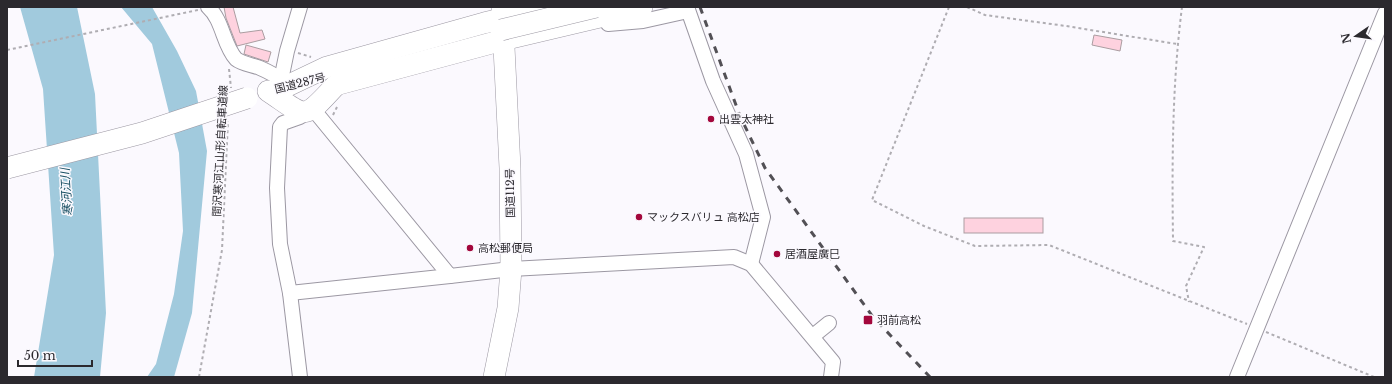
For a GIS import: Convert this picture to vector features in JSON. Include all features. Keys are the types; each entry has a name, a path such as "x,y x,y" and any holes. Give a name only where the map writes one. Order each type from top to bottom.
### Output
{"highway":[{"path":"551,7 502,13 327,66 277,86 308,111 339,84 503,40 639,8"},
{"name":"国道287号","path":"7,168 142,133 239,96 596,7"},
{"name":"国道112号","path":"499,372 508,308 511,269 510,168 502,13"}],"street":[{"path":"277,86 300,7"},
{"path":"202,9 224,36 232,53 238,61 261,68 277,86"},
{"path":"529,34 541,39 617,22 643,21 688,9 713,81 746,154 763,217 751,264"},
{"path":"1237,377 1385,13"},
{"path":"300,377 290,293 280,244 276,188 280,127 283,123 297,119 308,111 450,276"},
{"path":"290,293 511,269 734,257 751,264 813,336 833,362 831,377"},
{"path":"813,336 829,323"}],"path":[{"path":"949,7 872,200 924,226 975,246 1049,244 1374,377"},
{"path":"967,7 985,15 1177,44"},
{"path":"1182,7 1177,44 1172,119 1173,241 1204,247 1186,286 1189,302"},
{"path":"7,50 202,9"},
{"path":"287,50 319,59 327,66"},
{"name":"間沢寒河江山形自転車道線","path":"228,64 232,80 239,96"},
{"name":"間沢寒河江山形自転車道線","path":"199,377 222,250 229,115"}],"water":[{"name":"寒河江川","path":"20,7 77,7 95,94 106,313 100,377 34,377 54,255 43,89"},
{"path":"121,7 152,7 177,51 196,91 207,151 192,313 174,377 147,377 156,364 174,294 183,231 179,153 152,44"}],"building":[{"path":"224,7 233,7 240,33 262,30 265,39 237,46 226,18"},
{"path":"1094,35 1122,40 1120,51 1092,45"},
{"path":"246,45 271,52 268,62 244,54"},
{"path":"964,218 1043,218 1043,233 964,233"}],"railway":[{"path":"700,7 740,116 765,168 873,317 930,377"}],"place":[{"name":"出雲太神社","path":"711,119"},
{"name":"マックスバリュ 高松店","path":"639,217"},
{"name":"高松郵便局","path":"470,248"},
{"name":"居酒屋廣巳","path":"777,254"},
{"name":"羽前高松","path":"868,320"}]}
